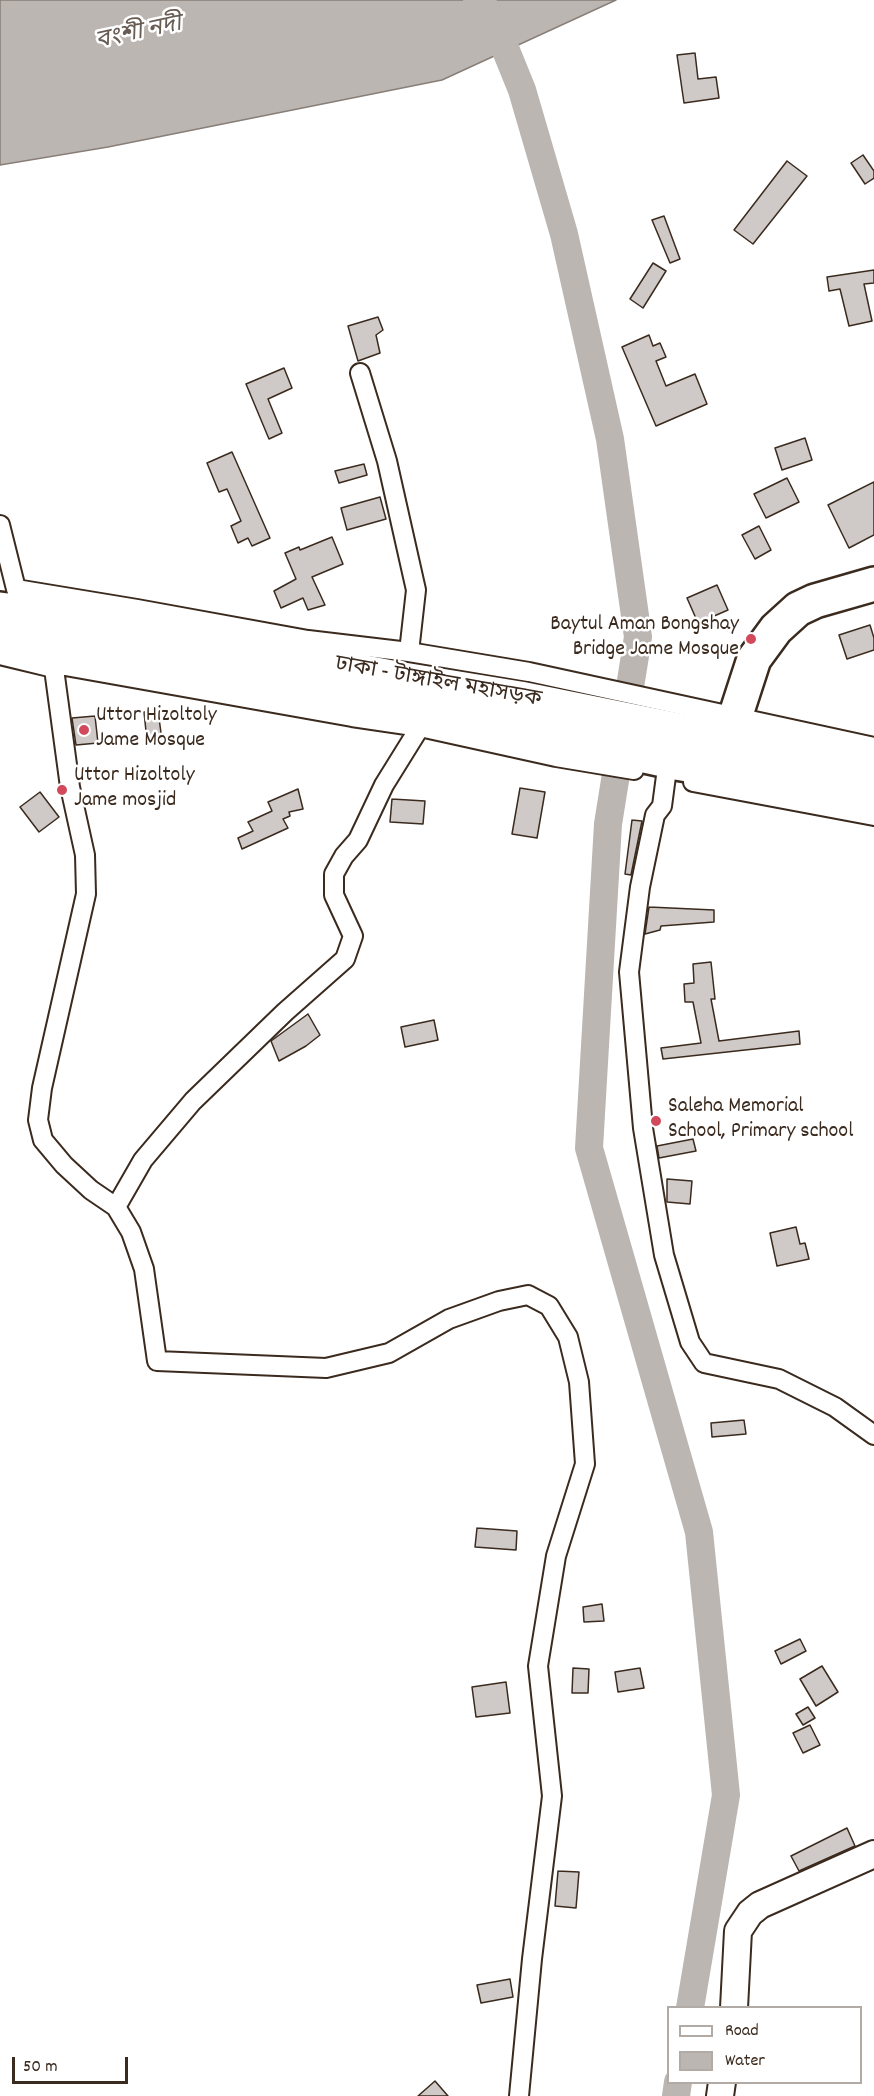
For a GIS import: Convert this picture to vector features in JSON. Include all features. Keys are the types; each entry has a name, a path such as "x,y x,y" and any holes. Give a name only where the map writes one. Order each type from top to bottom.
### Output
{"highway":[{"path":"731,727 754,659 765,642 784,621 798,609 815,601 874,584"},
{"name":"ঢাকা - টাঙ্গাইল মহাসড়ক","path":"9,611 52,652 135,655 523,700 671,770 874,796"},
{"name":"ঢাকা - টাঙ্গাইল মহাসড়ক","path":"9,611 100,623 688,732 731,727 874,767"}],"street":[{"path":"360,373 387,461 416,590 409,652"},
{"path":"0,525 9,611 137,609 308,640 409,652 523,700 657,699 731,727 874,747"},
{"path":"0,651 52,652 352,717 420,727 556,757 671,770 874,816"},
{"path":"52,652 70,788 85,855 86,894 42,1088 38,1120 43,1140 64,1165 91,1190 116,1207 131,1232 144,1269 157,1361 326,1368 389,1353 449,1319 499,1301 528,1295 549,1306 568,1337 579,1382 585,1464 556,1556 538,1666 552,1796 532,1959 519,2096"},
{"path":"116,1207 143,1160 194,1101 285,1012 345,959 352,936 334,895 334,874 344,856 358,840 384,786 420,727"},
{"path":"671,770 662,806 655,815 640,887 629,972 643,1128 664,1255 690,1342 704,1363 779,1379 836,1407 874,1435"},
{"path":"734,2006 738,1931 750,1913 760,1905 874,1854"}],"water":[{"name":"বংশী নদী","path":"0,0 616,0 442,80 108,147 0,165"}],"building":[{"path":"695,53 698,79 716,77 719,98 684,103 677,55"},
{"path":"863,155 874,171 874,178 865,184 851,163"},
{"path":"787,161 807,176 753,244 734,230"},
{"path":"664,216 680,259 670,263 652,220"},
{"path":"653,263 666,271 643,308 630,299"},
{"path":"874,270 874,283 864,284 872,321 849,326 840,289 829,291 827,277"},
{"path":"378,317 383,330 376,335 380,353 358,361 348,326"},
{"path":"649,335 653,346 660,343 666,357 656,361 666,386 695,374 707,404 656,426 622,347"},
{"path":"284,368 292,388 268,399 282,433 269,439 246,384"},
{"path":"805,438 812,460 782,470 775,448"},
{"path":"232,452 270,538 252,546 248,538 238,543 231,526 241,521 227,489 219,492 207,463"},
{"path":"364,464 367,475 339,483 335,471"},
{"path":"787,478 799,502 766,518 754,494"},
{"path":"874,482 874,535 849,548 828,505"},
{"path":"380,497 386,519 347,530 341,508"},
{"path":"759,526 771,550 755,559 742,535"},
{"path":"332,537 343,564 312,577 325,605 308,610 303,598 281,608 274,591 296,579 285,553 299,547 300,550"},
{"path":"717,585 728,610 698,623 687,598"},
{"path":"870,625 874,638 874,650 847,659 839,635"},
{"path":"158,711 162,740 147,741 144,712"},
{"name":"Uttor Hizoltoly Jame Mosque","path":"95,716 98,743 76,745 72,718"},
{"path":"520,788 545,792 537,838 512,834"},
{"path":"298,789 303,809 289,812 290,816 283,819 288,828 242,849 238,838 253,831 248,822 272,811 268,802"},
{"path":"40,792 59,817 39,832 20,807"},
{"path":"392,799 425,801 423,824 390,822"},
{"path":"632,820 642,821 631,875 625,874"},
{"path":"649,907 714,910 714,922 661,926 660,930 645,934"},
{"path":"711,962 715,999 711,999 719,1041 799,1031 800,1044 663,1059 661,1048 701,1043 693,1002 685,1002 684,984 694,983 693,964"},
{"path":"308,1014 320,1035 279,1061 271,1041"},
{"path":"434,1020 438,1040 405,1047 401,1027"},
{"path":"693,1139 696,1151 659,1158 657,1146"},
{"path":"667,1179 692,1181 690,1204 667,1202"},
{"path":"796,1227 800,1244 805,1243 809,1259 777,1266 770,1233"},
{"path":"744,1420 746,1434 712,1437 711,1423"},
{"path":"477,1528 517,1531 516,1550 475,1547"},
{"path":"602,1604 604,1621 584,1622 583,1607"},
{"path":"800,1639 806,1651 781,1664 775,1651"},
{"path":"822,1666 838,1692 816,1706 800,1679"},
{"path":"573,1668 589,1669 588,1693 572,1693"},
{"path":"640,1668 644,1688 618,1692 615,1672"},
{"path":"506,1682 510,1713 476,1717 472,1687"},
{"path":"808,1707 815,1718 803,1725 796,1714"},
{"path":"810,1725 820,1745 803,1753 793,1733"},
{"path":"847,1828 855,1846 799,1871 791,1856"},
{"path":"558,1871 579,1872 576,1908 555,1906"},
{"path":"510,1979 513,1997 481,2003 477,1985"},
{"path":"435,2081 448,2096 418,2096"}],"waterway":[{"path":"477,0 492,16 522,90 564,234 610,439 638,637 608,824 589,1148 699,1532 726,1795 690,2006"},
{"path":"676,2096 678,2084"}],"place":[{"name":"Baytul Aman Bongshay Bridge Jame Mosque","path":"751,639"},
{"name":"Uttor Hizoltoly Jame Mosque","path":"84,730"},
{"name":"Uttor Hizoltoly Jame mosjid","path":"62,790"},
{"name":"Saleha Memorial School, Primary school","path":"656,1121"}]}
